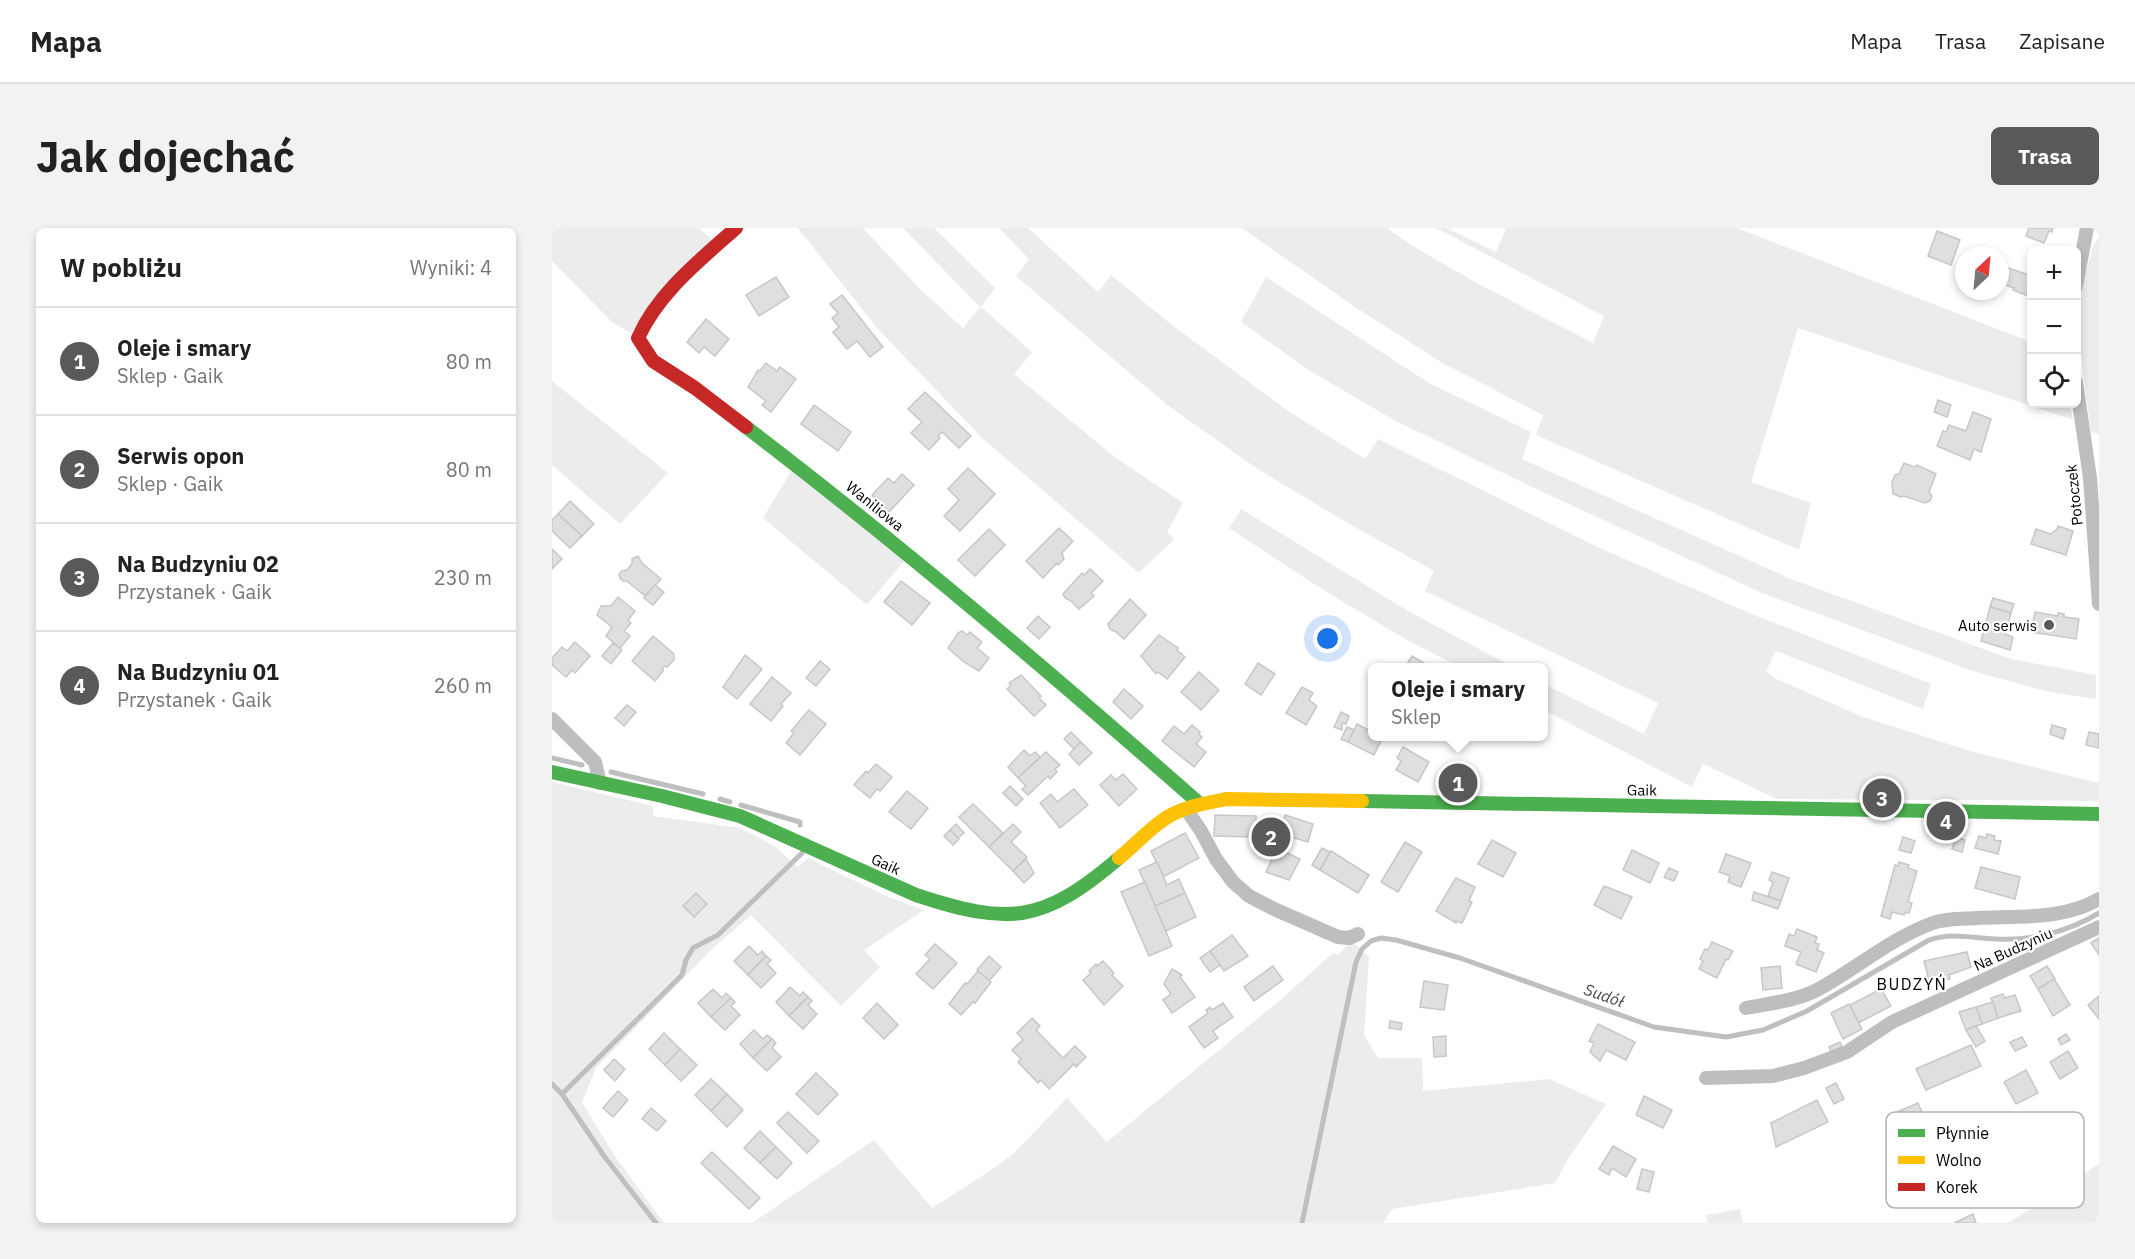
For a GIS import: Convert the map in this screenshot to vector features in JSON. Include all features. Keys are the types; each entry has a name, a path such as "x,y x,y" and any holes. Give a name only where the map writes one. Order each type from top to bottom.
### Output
{"street":[{"name":"Waniliowa","path":"736,228 687,272 642,325 638,338 653,361 695,388 847,504 1083,701 1200,804"},
{"path":"2081,260 2087,228"},
{"name":"Potoczek","path":"2080,408 2090,478 2099,604"},
{"path":"552,719 595,762 600,783"},
{"name":"Gaik","path":"552,772 653,793 744,817 791,836 895,887 936,902 995,915 1024,914 1041,910 1061,901 1083,886 1163,820 1200,804 1227,799 2099,814"},
{"path":"1186,809 1216,859 1233,882 1250,896 1338,937 1349,938 1358,934"},
{"name":"Na Budzyniu","path":"1746,1008 1794,999 1817,990 1893,943 1934,923 1954,919 2066,912 2099,899"},
{"name":"Na Budzyniu","path":"1706,1078 1773,1076 1804,1068 1847,1052 1901,1018 2099,927"}],"shaded area":[{"path":"552,228 699,228 713,241 631,333 612,322 552,261"},
{"path":"798,228 863,228 918,287 963,328 980,307 903,228 934,228 995,288 981,307 1032,352 1014,374 1116,458 1183,503 1167,532 1174,539 1139,573 983,439 877,328"},
{"path":"999,228 1028,228 1098,292 1111,275 1172,325 1288,411 1365,459 1378,439 1604,550 1754,615 1931,684 1923,709 1776,651 1766,671 1774,678 1863,717 1970,751 2099,783 2099,801 1777,799 1703,764 1692,787 1548,712 1548,686 1644,734 1658,703 1425,591 1434,571 1259,470 1166,404 1016,276 1029,259"},
{"path":"1242,228 1387,228 1411,245 1482,286 1593,343 1604,316 1436,228 1447,228 1496,252 1506,228 1737,228 2027,340 2027,405 1798,328 1751,482 1811,503 1799,550 1536,435 1543,415 1441,362 1355,307"},
{"path":"2099,237 2099,434 2091,432 2081,356 2081,290 2093,246"},
{"path":"1266,277 1429,383 1531,432 1522,459 1791,579 2011,659 2096,675 2096,699 2050,692 1976,672 1762,593 1534,488 1394,420 1310,371 1241,322"},
{"path":"552,381 668,473 620,524 552,465"},
{"path":"2037,408 2071,408 2073,420"},
{"path":"793,468 905,560 867,605 763,518"},
{"path":"1241,509 1408,611 1506,663 1452,663 1407,640 1325,591 1229,528"},
{"path":"552,782 653,806 653,816 741,828 774,846 798,867 808,858 886,896 924,910 864,950 880,967 841,1006 751,915 713,948 596,1068 582,1102 614,1155 664,1223 552,1223"},
{"path":"1354,943 1369,957 1364,1035 1378,1058 1422,1058 1423,1091 1549,1079 1606,1104 1568,1159 1555,1183 1392,1209 1383,1223 752,1223 874,1140 932,1208 1014,1153 1067,1098 1107,1142 1279,1001 1333,953 1339,955 1346,946"},
{"path":"2099,1164 2099,1223 2008,1223 2031,1208 2084,1208 2084,1174"},
{"path":"1740,1209 1743,1223 1708,1223 1706,1215"}],"building":[{"path":"2029,228 2053,228 2052,232 2049,231 2044,243 2026,236"},
{"path":"1937,231 1960,240 1958,246 1955,246 1951,265 1928,256"},
{"path":"2009,268 2027,274 2027,295 2013,290 2014,288 2009,286"},
{"path":"776,277 789,297 759,316 746,295"},
{"path":"842,295 883,347 870,357 857,341 847,349 833,332 839,327 832,318 838,313 830,304"},
{"path":"706,319 729,339 715,356 704,347 699,353 687,342"},
{"path":"766,363 777,371 780,367 796,379 771,412 762,405 766,401 748,387 758,370 760,371"},
{"path":"925,392 971,436 959,448 942,432 938,436 940,438 929,450 911,433 922,422 908,409"},
{"path":"1938,400 1951,405 1947,417 1934,412"},
{"path":"814,405 851,432 838,451 801,424"},
{"path":"1973,412 1991,419 1981,452 1974,449 1970,460 1937,446 1943,431 1946,432 1949,425 1966,431"},
{"path":"1904,463 1914,467 1917,465 1936,474 1929,492 1932,496 1930,501 1925,503 1893,494 1892,482"},
{"path":"968,468 995,494 960,531 944,516 959,500 948,489"},
{"path":"902,474 914,485 889,512 872,495 888,478 894,483"},
{"path":"570,501 594,524 582,536 558,514"},
{"path":"558,514 582,536 570,548 552,531 552,520"},
{"path":"2058,526 2073,531 2066,555 2031,544 2036,529 2051,534"},
{"path":"1059,528 1073,541 1062,553 1064,559 1043,578 1026,561"},
{"path":"989,529 1005,545 975,576 958,560"},
{"path":"552,549 562,559 552,569"},
{"path":"638,556 642,563 661,579 645,596 627,581 623,581 619,574 627,570 632,564 632,559"},
{"path":"1090,569 1103,581 1091,593 1094,596 1079,609 1063,594 1082,573 1084,575"},
{"path":"901,581 930,603 912,625 884,602"},
{"path":"655,585 664,592 653,605 644,598"},
{"path":"618,597 635,611 628,620 631,623 624,631 630,636 620,648 606,636 612,627 597,615 601,606 611,606"},
{"path":"1993,598 2014,604 2011,613 1990,607"},
{"path":"1130,599 1146,615 1124,639 1110,629 1108,624"},
{"path":"1990,607 2011,613 2005,634 2013,637 2010,650 1981,641"},
{"path":"2035,612 2058,616 2058,613 2064,614 2064,617 2079,619 2076,639 2031,632"},
{"path":"1038,616 1050,627 1039,639 1027,628"},
{"path":"962,631 967,635 970,632 982,642 977,648 989,658 979,671 948,648 958,633"},
{"path":"1159,635 1178,648 1177,650 1185,657 1167,679 1158,672 1156,674 1141,656"},
{"path":"653,636 674,654 674,660 667,667 663,667 663,671 655,681 632,661"},
{"path":"575,642 590,656 575,673 572,670 566,677 552,665 552,658 562,647 567,651"},
{"path":"613,643 622,650 611,664 602,656"},
{"path":"745,655 762,669 737,699 723,687"},
{"path":"1412,656 1424,663 1408,663"},
{"path":"820,661 830,669 816,686 806,678"},
{"path":"1258,663 1275,674 1261,695 1245,684"},
{"path":"1199,672 1219,690 1201,710 1181,692"},
{"path":"1021,675 1041,696 1039,698 1046,705 1034,716 1007,689 1011,685 1009,683"},
{"path":"772,677 791,693 771,721 750,704"},
{"path":"1302,687 1313,693 1309,700 1317,706 1306,725 1286,713"},
{"path":"1124,689 1143,706 1131,719 1113,702"},
{"path":"627,705 636,712 624,726 615,718"},
{"path":"809,710 826,724 800,755 786,743 794,733 791,731"},
{"path":"1341,712 1349,716 1346,724 1342,723 1342,730 1334,727"},
{"path":"1357,724 1368,730 1368,741 1381,741 1374,755 1348,742"},
{"path":"1192,725 1202,737 1196,744 1206,752 1194,767 1162,741 1174,726 1184,734"},
{"path":"2052,725 2066,729 2063,739 2050,734"},
{"path":"1347,727 1354,730 1348,742 1341,739"},
{"path":"1071,732 1081,742 1074,749 1064,739"},
{"path":"2089,732 2099,734 2099,748 2086,745"},
{"path":"1081,742 1092,753 1079,765 1069,754"},
{"path":"1403,747 1429,762 1418,782 1396,770 1401,761 1397,758"},
{"path":"1024,750 1030,756 1035,752 1040,757 1018,778 1008,767"},
{"path":"1046,752 1060,765 1050,779 1048,776 1028,795 1022,789 1026,786 1018,778"},
{"path":"876,764 892,777 880,791 877,789 870,798 854,785 866,771 868,773"},
{"path":"1461,770 1475,776 1470,786 1466,784 1462,791 1449,784 1453,777 1456,779"},
{"path":"1123,774 1137,789 1119,806 1100,785 1111,775 1116,780"},
{"path":"1010,786 1023,799 1016,806 1003,793"},
{"path":"1074,789 1088,805 1060,828 1040,803 1051,794 1057,802"},
{"path":"907,791 928,808 911,829 889,812"},
{"path":"973,804 1003,833 989,847 959,817"},
{"path":"1215,815 1256,816 1255,837 1214,836"},
{"path":"1285,815 1313,824 1308,842 1288,836 1290,827 1282,825"},
{"path":"956,824 964,833 958,838 950,830"},
{"path":"1013,824 1021,832 1011,842 1027,857 1013,871 989,847"},
{"path":"950,830 959,839 953,845 944,836"},
{"path":"1185,833 1199,858 1163,877 1151,851"},
{"path":"1987,834 1995,836 1994,840 2001,841 1998,854 1975,848 1979,836 1986,838"},
{"path":"1903,837 1915,841 1911,853 1899,850"},
{"path":"1956,837 1965,840 1962,852 1952,849"},
{"path":"1492,840 1516,853 1503,877 1478,864"},
{"path":"1405,842 1422,852 1398,892 1381,882"},
{"path":"1277,848 1300,859 1289,880 1266,872"},
{"path":"1322,848 1330,852 1320,870 1312,865"},
{"path":"1632,850 1659,863 1650,883 1623,870"},
{"path":"1331,851 1369,875 1358,893 1320,870"},
{"path":"1726,854 1751,863 1741,887 1728,882 1730,876 1719,872"},
{"path":"1026,859 1034,873 1024,883 1013,871"},
{"path":"1157,862 1167,885 1179,879 1185,893 1155,906 1139,870"},
{"path":"1899,862 1917,871 1908,902 1912,903 1909,913 1906,912 1904,915 1892,912 1890,919 1881,916 1895,865 1898,866"},
{"path":"1981,867 2020,877 2015,899 1975,888"},
{"path":"1669,868 1678,872 1674,881 1664,877"},
{"path":"1772,872 1789,878 1781,901 1768,896 1773,882 1769,880"},
{"path":"1456,878 1475,887 1469,901 1472,902 1462,923 1456,921 1456,923 1436,911"},
{"path":"1145,882 1172,946 1149,956 1121,892"},
{"path":"1604,886 1632,897 1621,919 1594,905"},
{"path":"1754,892 1781,901 1778,909 1752,900"},
{"path":"696,893 707,904 694,917 683,906"},
{"path":"1185,893 1196,917 1166,931 1155,906"},
{"path":"1797,929 1817,937 1815,943 1819,944 1817,950 1824,953 1816,972 1796,964 1801,952 1785,946 1789,934 1794,936"},
{"path":"1232,935 1248,956 1224,971 1210,951"},
{"path":"2099,938 2099,955 2091,943"},
{"path":"1712,942 1733,951 1728,960 1726,959 1717,978 1699,969 1703,961 1700,959"},
{"path":"935,944 957,963 933,989 916,974 930,959 925,955"},
{"path":"749,946 758,955 762,951 766,956 748,975 734,961"},
{"path":"1210,951 1220,965 1210,972 1200,958"},
{"path":"1967,952 1971,967 1949,975 1950,979 1942,981 1941,977 1929,980 1924,961"},
{"path":"766,956 771,960 767,964 776,973 761,988 748,975"},
{"path":"989,956 1001,967 989,981 977,970"},
{"path":"1103,961 1123,986 1104,1005 1083,980 1096,964 1097,966"},
{"path":"1273,966 1283,980 1254,1001 1244,987"},
{"path":"1780,966 1782,988 1763,990 1761,968"},
{"path":"2047,966 2055,979 2038,989 2030,976"},
{"path":"1172,969 1182,975 1180,977 1195,997 1172,1013 1163,1000 1171,994 1164,984"},
{"path":"978,971 991,982 975,1003 973,1002 961,1015 949,1004 965,983 967,984"},
{"path":"2054,979 2070,1005 2053,1016 2038,989"},
{"path":"1424,981 1448,985 1444,1010 1420,1007"},
{"path":"790,987 800,996 803,992 808,997 789,1016 776,1002"},
{"path":"713,989 722,998 726,993 731,998 711,1017 698,1003"},
{"path":"1881,989 1891,1006 1858,1023 1850,1005"},
{"path":"2003,994 2005,998 2015,995 2021,1011 1998,1018 1991,998"},
{"path":"2099,996 2099,1019 2088,1005"},
{"path":"808,997 812,1001 808,1005 817,1014 803,1029 789,1016"},
{"path":"731,998 735,1002 731,1006 740,1015 725,1030 711,1017"},
{"path":"1993,1002 1998,1018 1982,1024 1976,1007"},
{"path":"877,1003 898,1025 884,1039 863,1018"},
{"path":"1223,1003 1233,1017 1213,1031 1218,1038 1204,1048 1189,1027 1208,1013 1206,1010 1210,1007 1212,1010"},
{"path":"1849,1004 1862,1029 1843,1039 1831,1013"},
{"path":"1976,1007 1982,1024 1966,1030 1959,1012"},
{"path":"1032,1018 1040,1026 1036,1030 1063,1058 1075,1046 1086,1057 1076,1067 1074,1064 1049,1089 1041,1080 1038,1083 1018,1062 1021,1059 1012,1050 1023,1040 1017,1033"},
{"path":"1390,1021 1402,1023 1401,1030 1389,1028"},
{"path":"1598,1024 1635,1042 1626,1060 1606,1050 1600,1061 1590,1052 1594,1043 1589,1041"},
{"path":"1976,1026 1985,1041 1976,1047 1966,1030"},
{"path":"754,1030 763,1039 767,1035 772,1039 753,1058 740,1044"},
{"path":"664,1033 680,1049 665,1065 649,1049"},
{"path":"2066,1034 2070,1040 2061,1045 2058,1039"},
{"path":"1446,1036 1446,1056 1434,1057 1433,1037"},
{"path":"2022,1037 2027,1046 2015,1051 2010,1042"},
{"path":"772,1039 776,1043 772,1048 781,1057 767,1071 753,1058"},
{"path":"1840,1042 1842,1047 1831,1052 1829,1047"},
{"path":"1971,1045 1981,1066 1926,1090 1916,1069"},
{"path":"680,1049 697,1065 681,1081 665,1065"},
{"path":"2068,1051 2078,1068 2060,1079 2050,1062"},
{"path":"614,1059 625,1069 615,1081 604,1070"},
{"path":"2026,1070 2038,1093 2016,1104 2004,1082"},
{"path":"816,1073 838,1094 818,1115 796,1094"},
{"path":"711,1079 727,1094 711,1111 695,1095"},
{"path":"1836,1083 1844,1099 1834,1104 1826,1088"},
{"path":"618,1091 628,1100 613,1117 603,1108"},
{"path":"727,1094 743,1110 727,1127 711,1111"},
{"path":"1644,1096 1672,1110 1663,1128 1636,1115"},
{"path":"1817,1100 1828,1122 1776,1147 1771,1123"},
{"path":"1918,1103 1922,1112 1897,1112"},
{"path":"651,1108 666,1121 657,1131 642,1119"},
{"path":"788,1112 819,1141 807,1153 777,1123"},
{"path":"760,1131 776,1147 760,1163 744,1148"},
{"path":"1613,1146 1636,1159 1626,1177 1612,1168 1609,1175 1599,1169"},
{"path":"776,1147 792,1163 777,1179 760,1163"},
{"path":"712,1152 760,1198 749,1209 701,1163"},
{"path":"1642,1169 1654,1172 1649,1192 1637,1189"},
{"path":"1973,1214 1976,1223 1954,1223"}],"waterway":[{"path":"552,758 582,765"},
{"path":"611,772 703,794"},
{"path":"720,799 730,802"},
{"path":"741,805 800,822 800,825"},
{"path":"562,1094 682,975 686,960 693,948 718,935 802,853"},
{"name":"Sudół","path":"1302,1223 1356,962 1362,949 1371,941 1381,938 1396,940 1460,958 1654,1027 1726,1037 1763,1030 1807,1011 1929,940 1954,936 1995,939 2036,937 2062,930 2099,913"},
{"path":"552,1084 562,1094 604,1156 656,1223"}],"traffic: fast":[{"path":"746,427 976,611 1200,804"},
{"path":"552,772 740,816 916,895 977,911 1001,914 1024,912 1046,906 1068,896 1119,858"},
{"path":"1362,801 2099,814"}],"traffic: slow":[{"path":"1119,858 1163,820 1202,804 1227,799 1362,801"}],"traffic: jam":[{"path":"736,228 694,265 668,292 646,322 638,338 653,361 695,388 746,427"}],"place":[{"name":"Auto serwis","path":"2049,625"},
{"name":"Oleje i smary","path":"1458,783"},
{"name":"Na Budzyniu 02","path":"1882,798"},
{"name":"Na Budzyniu 01","path":"1946,821"},
{"name":"Serwis opon","path":"1271,837"}],"district":[{"name":"BUDZYŃ","path":"1912,984"}]}
